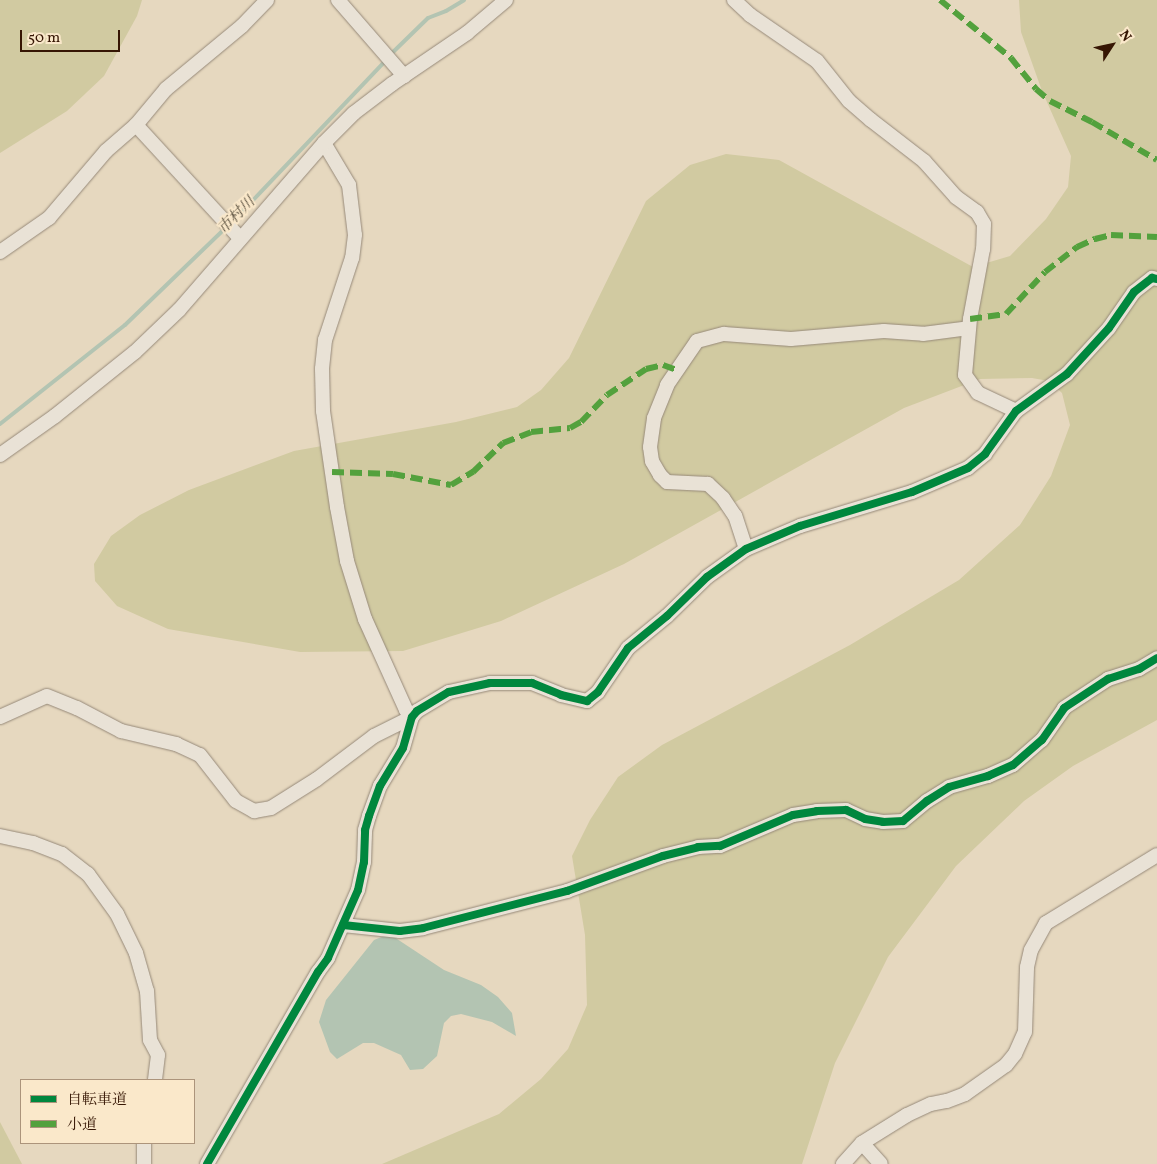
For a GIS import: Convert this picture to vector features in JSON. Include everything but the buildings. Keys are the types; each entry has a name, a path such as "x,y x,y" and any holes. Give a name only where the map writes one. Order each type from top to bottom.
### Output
{"street":[{"path":"0,252 49,218 106,151 136,125 166,90 242,26 267,0"},
{"path":"338,0 404,76"},
{"path":"0,455 55,416 135,352 179,310 324,143 354,113 467,33 506,0"},
{"path":"734,0 750,15 817,61 849,101 924,161 956,197 977,212 984,224 983,249 969,328 966,375 978,393 1016,411"},
{"path":"136,125 240,238"},
{"path":"324,143 349,185 355,236 352,258 325,340 322,369 323,412 337,507 347,562 365,619 406,710 412,717"},
{"path":"207,1164 318,972 328,958 358,890 364,862 365,830 368,816 380,786 403,748 412,717 417,711 449,692 490,683 532,683 561,695 587,701 598,692 628,648 667,616 707,578 746,549 800,526 912,492 968,468 985,454 1016,411 1067,374 1109,328 1134,292 1152,278 1157,279"},
{"path":"746,549 735,516 723,498 708,484 667,482 660,475 652,460 650,447 654,418 667,385 697,341 724,334 791,339 884,331 923,334 969,328"},
{"path":"343,925 400,931 423,928 567,891 663,856 698,847 720,846 793,816 817,811 846,810 866,820 883,822 903,821 949,786 988,776 1013,765 1042,740 1064,708 1108,679 1139,669 1157,658"},
{"path":"0,717 47,696 77,708 121,731 176,744 200,755 236,801 254,811 271,808 317,779 374,736 412,717"},
{"path":"0,836 33,843 62,854 88,874 117,914 136,953 147,991 150,1040 158,1055 155,1079"},
{"path":"842,1164 862,1143 907,1115 931,1104 947,1102 965,1094 1006,1065 1015,1054 1025,1032 1027,967 1032,950 1046,923 1157,855"},
{"path":"862,1143 881,1164"},
{"path":"144,1144 144,1164"}],"shaded area":[{"path":"0,0 142,0 137,16 104,76 67,111 0,153"},
{"path":"1019,0 1157,0 1157,720 1073,766 1024,801 956,866 888,957 835,1063 802,1164 382,1164 499,1114 541,1079 568,1049 587,1005 585,935 572,856 590,820 618,777 662,745 850,645 959,580 1020,525 1051,476 1070,425 1062,393 1049,381 1032,378 980,379 904,408 624,564 501,621 403,651 300,652 168,629 117,606 95,581 94,564 111,536 140,515 189,490 294,451 456,422 517,407 541,390 569,358 646,201 690,165 726,154 779,160 973,267 1010,256 1046,219 1068,187 1071,156 1042,91 1021,32"},
{"path":"384,936 394,937 444,970 481,985 498,997 512,1013 516,1036 492,1022 461,1014 451,1016 444,1023 437,1056 423,1069 410,1070 401,1055 374,1043 363,1043 337,1059 330,1052 319,1022 326,1000 374,940"},
{"path":"0,1122 22,1164 0,1164"}],"waterway":[{"name":"市村川","path":"390,55 428,18 446,11 464,0"},
{"name":"市村川","path":"0,424 125,325 239,215 386,60"}],"marked path":[{"path":"940,0 1011,58 1036,89 1050,101 1092,122 1157,160"},
{"path":"970,319 1006,314 1045,272 1077,247 1095,239 1111,235 1157,237"},
{"path":"332,472 393,474 451,485 473,472 503,443 531,432 570,428 581,422 607,395 646,369 663,365 677,370"}],"cycle path":[{"path":"207,1164 318,972 328,958 358,890 364,862 365,830 369,816 380,786 403,748 412,717 417,711 449,692 490,683 532,683 561,695 587,701 598,692 628,648 667,616 707,577 746,549 800,526 912,492 968,468 985,454 1016,411 1067,374 1109,328 1134,292 1152,278 1157,279"},
{"path":"343,925 400,931 423,928 567,891 663,856 698,847 720,846 793,815 817,811 846,810 865,819 883,822 903,821 927,801 949,787 988,776 1013,765 1042,740 1064,708 1108,679 1139,669 1157,658"}]}
